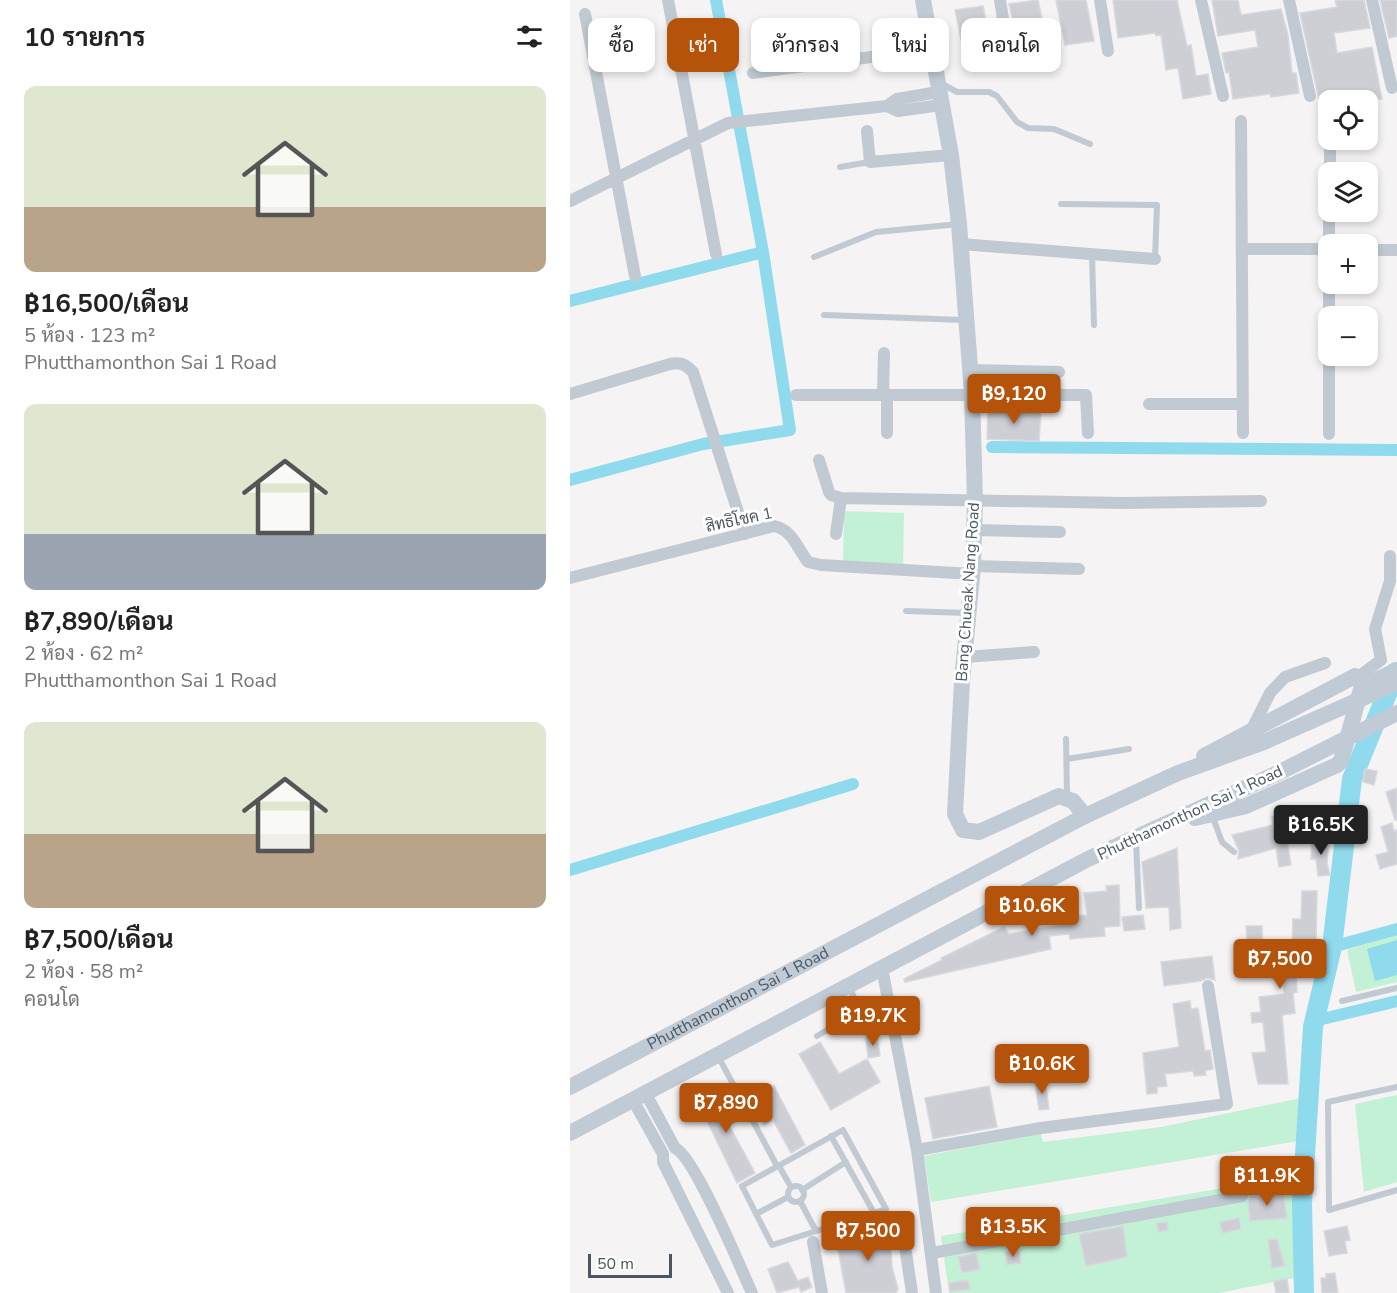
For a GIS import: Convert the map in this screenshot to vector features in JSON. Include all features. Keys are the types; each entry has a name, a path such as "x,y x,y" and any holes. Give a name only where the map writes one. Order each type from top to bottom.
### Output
{"main road":[{"name":"Bang Chueak Nang Road","path":"923,0 926,18"},
{"name":"Bang Chueak Nang Road","path":"934,72 951,154 961,244 972,393 975,501 972,570 964,657 956,814 958,825 970,833 979,832 1050,799 1067,797"},
{"path":"1302,725 1346,696 1397,670"},
{"path":"1166,823 1246,806 1337,765 1341,761 1363,684 1358,677 1252,729 1178,773"},
{"name":"Phutthamonthon Sai 1 Road","path":"570,1087 1085,816 1178,773 1264,742 1397,683"},
{"name":"Phutthamonthon Sai 1 Road","path":"570,1133 1088,859 1276,774 1393,716"},
{"path":"1067,797 1085,816"}],"street":[{"path":"668,0 716,254"},
{"path":"1000,0 1003,18"},
{"path":"1100,0 1108,51"},
{"path":"1201,0 1223,96"},
{"path":"1289,0 1310,96"},
{"path":"1372,0 1392,88"},
{"path":"585,14 635,276"},
{"path":"753,73 872,57"},
{"path":"570,201 728,123 887,106 897,99 938,92"},
{"path":"1241,121 1243,433"},
{"path":"867,131 870,162 951,154"},
{"path":"961,244 1092,256 1155,259"},
{"path":"1242,249 1318,249"},
{"path":"1378,250 1397,250"},
{"path":"1329,294 1329,434"},
{"path":"884,353 887,433"},
{"path":"570,394 670,364 680,363 687,366 693,372 745,534"},
{"path":"970,370 1059,372"},
{"path":"796,395 972,393 1086,395 1088,433"},
{"path":"1149,404 1242,404"},
{"path":"819,460 828,492 841,498 975,501 1261,501"},
{"path":"836,534 841,498"},
{"name":"สิทธิโชค 1","path":"570,578 774,526 783,528 791,535 808,562 820,565 972,570"},
{"path":"974,530 1060,532"},
{"path":"1358,677 1381,660 1375,629 1390,581 1390,556"},
{"path":"972,570 1079,568"},
{"path":"964,657 1035,652"},
{"path":"1252,729 1270,693 1285,677 1325,663"},
{"path":"882,968 917,1150 936,1293"},
{"path":"917,1150 1041,1128 1227,1104 1208,986"},
{"path":"640,1097 675,1148 682,1151 698,1179 752,1293"},
{"path":"640,1097 679,1190 728,1293"},
{"path":"679,1190 698,1179"},
{"path":"932,1252 1242,1196"},
{"path":"901,1219 912,1293"},
{"path":"814,1237 822,1293"}],"lane":[{"path":"938,92 989,92 998,96 1017,122 1028,128 1054,129 1090,144"},
{"path":"840,167 870,162"},
{"path":"1061,204 1157,205 1155,259"},
{"path":"814,256 876,232 959,224"},
{"path":"1092,256 1094,325"},
{"path":"824,315 966,320"},
{"path":"906,611 968,613"},
{"path":"1066,739 1067,797"},
{"path":"1067,759 1129,749"},
{"path":"1212,815 1221,842 1234,852"},
{"path":"1136,837 1139,908"},
{"path":"818,1036 860,1011 848,986"},
{"path":"1342,1001 1397,988"},
{"path":"718,1055 791,1187 788,1197 756,1214"},
{"path":"1397,1087 1329,1102 1329,1210 1397,1190"},
{"path":"843,1130 886,1209 814,1237 772,1245 742,1186 831,1136 843,1130"},
{"path":"831,1136 874,1213"},
{"path":"802,1190 846,1162"},
{"path":"791,1187 797,1186 802,1190 803,1197 800,1202"},
{"path":"788,1197 793,1202 800,1202"},
{"path":"800,1202 814,1237"}],"green space":[{"path":"844,511 904,513 903,569 843,567"},
{"path":"1397,934 1397,982 1356,992 1347,950"},
{"path":"1397,1095 1397,1182 1364,1192 1355,1104"},
{"path":"1301,1098 1299,1141 931,1202 924,1156 1041,1134 1043,1142 1161,1127"},
{"path":"1294,1176 1295,1278 1218,1293 949,1293 941,1236"}],"water":[{"path":"1397,940 1397,975 1375,981 1367,949"}],"building":[{"path":"1038,0 1042,18 1012,18 1009,4"},
{"path":"1056,0 1086,0 1094,41 1065,45"},
{"path":"1113,0 1177,0 1187,46 1191,45 1196,76 1208,74 1211,94 1183,99 1178,68 1166,70 1161,35 1156,36 1155,33 1118,38"},
{"path":"1212,0 1238,0 1241,15 1281,9 1288,35 1292,73 1296,73 1299,93 1233,99 1229,72 1226,73 1222,53 1258,47 1255,30 1218,36"},
{"path":"1335,0 1364,0 1370,28 1334,33 1337,53 1372,47 1382,99 1378,99 1378,90 1318,90 1318,95 1300,13 1337,7"},
{"path":"1380,0 1397,0 1397,36 1389,38"},
{"path":"983,6 986,18 961,18 961,39 955,10"},
{"path":"988,409 1041,411 1039,441 987,439"},
{"path":"1365,769 1377,771 1374,785 1363,782"},
{"path":"1397,788 1397,820 1395,820 1386,792"},
{"path":"1330,814 1339,814 1339,823 1330,826"},
{"path":"1283,816 1291,865 1279,867 1276,848 1238,859 1239,851 1232,835 1273,825 1272,817"},
{"path":"1392,823 1394,831 1397,830 1397,864 1380,869 1376,855 1388,852 1381,827"},
{"path":"1312,839 1329,839 1327,863 1330,875 1318,876 1316,859 1311,859"},
{"path":"1177,848 1181,928 1170,930 1169,907 1146,908 1142,862"},
{"path":"1119,885 1120,926 1104,927 1105,936 1070,939 1069,934 1049,936 1051,949 905,982 904,979 942,960 941,958 1004,927 1009,934 1067,924 1066,917 1087,915 1084,893 1107,891 1106,886"},
{"path":"1302,891 1317,891 1316,942 1304,942 1305,964 1296,965 1297,992 1293,993 1295,1013 1282,1015 1288,1084 1258,1084 1252,1053 1266,1052 1263,1022 1252,1023 1251,1013 1261,1012 1259,997 1284,994 1283,972 1255,973 1254,951 1248,951 1246,926 1262,926 1263,953 1292,952 1293,919 1301,919"},
{"path":"1143,915 1145,929 1124,931 1122,917"},
{"path":"1212,956 1215,980 1207,978 1201,981 1164,986 1161,962"},
{"path":"1190,1001 1191,1009 1198,1008 1205,1051 1210,1050 1213,1069 1205,1071 1206,1075 1194,1076 1193,1071 1165,1074 1167,1086 1157,1087 1157,1093 1147,1094 1143,1053 1179,1047 1173,1004"},
{"path":"877,1036 880,1056 868,1058 866,1038"},
{"path":"820,1042 839,1074 867,1059 880,1082 831,1110 799,1054"},
{"path":"1045,1080 1049,1109 1039,1110 1035,1081"},
{"path":"774,1086 805,1145 791,1153 773,1120 764,1125 750,1099"},
{"path":"989,1086 997,1127 933,1139 925,1098"},
{"path":"718,1089 734,1115 736,1122 729,1125 755,1173 737,1183 697,1100"},
{"path":"1283,1191 1287,1218 1250,1221 1248,1202 1250,1196"},
{"path":"1239,1218 1241,1229 1222,1233 1220,1222"},
{"path":"1167,1222 1168,1230 1158,1232 1157,1223"},
{"path":"880,1225 880,1231 887,1230 890,1235 892,1267 898,1289 896,1293 846,1293 838,1249 841,1249 839,1236 865,1233 864,1227"},
{"path":"1123,1226 1127,1257 1086,1266 1079,1234"},
{"path":"1347,1226 1350,1240 1345,1241 1347,1253 1329,1256 1324,1231"},
{"path":"1277,1239 1285,1266 1272,1268 1268,1240"},
{"path":"1019,1250 1021,1263 1007,1265 1005,1252"},
{"path":"976,1253 980,1269 962,1273 958,1257"},
{"path":"788,1262 798,1281 808,1277 812,1287 801,1292 799,1287 777,1293 768,1269"},
{"path":"1335,1273 1338,1293 1322,1293 1321,1278 1326,1278 1326,1274"},
{"path":"1287,1279 1289,1293 1276,1293 1274,1281"},
{"path":"968,1280 970,1289 950,1292 949,1283"}],"waterway":[{"path":"570,480 703,444 790,430 763,252 716,0"},
{"path":"570,301 763,252"},
{"path":"992,447 1397,450"},
{"path":"1304,1293 1302,1203 1313,1027 1332,947 1352,779 1396,672"},
{"path":"570,870 853,784"},
{"path":"1332,947 1397,929"},
{"path":"1314,1021 1397,1001"}]}
